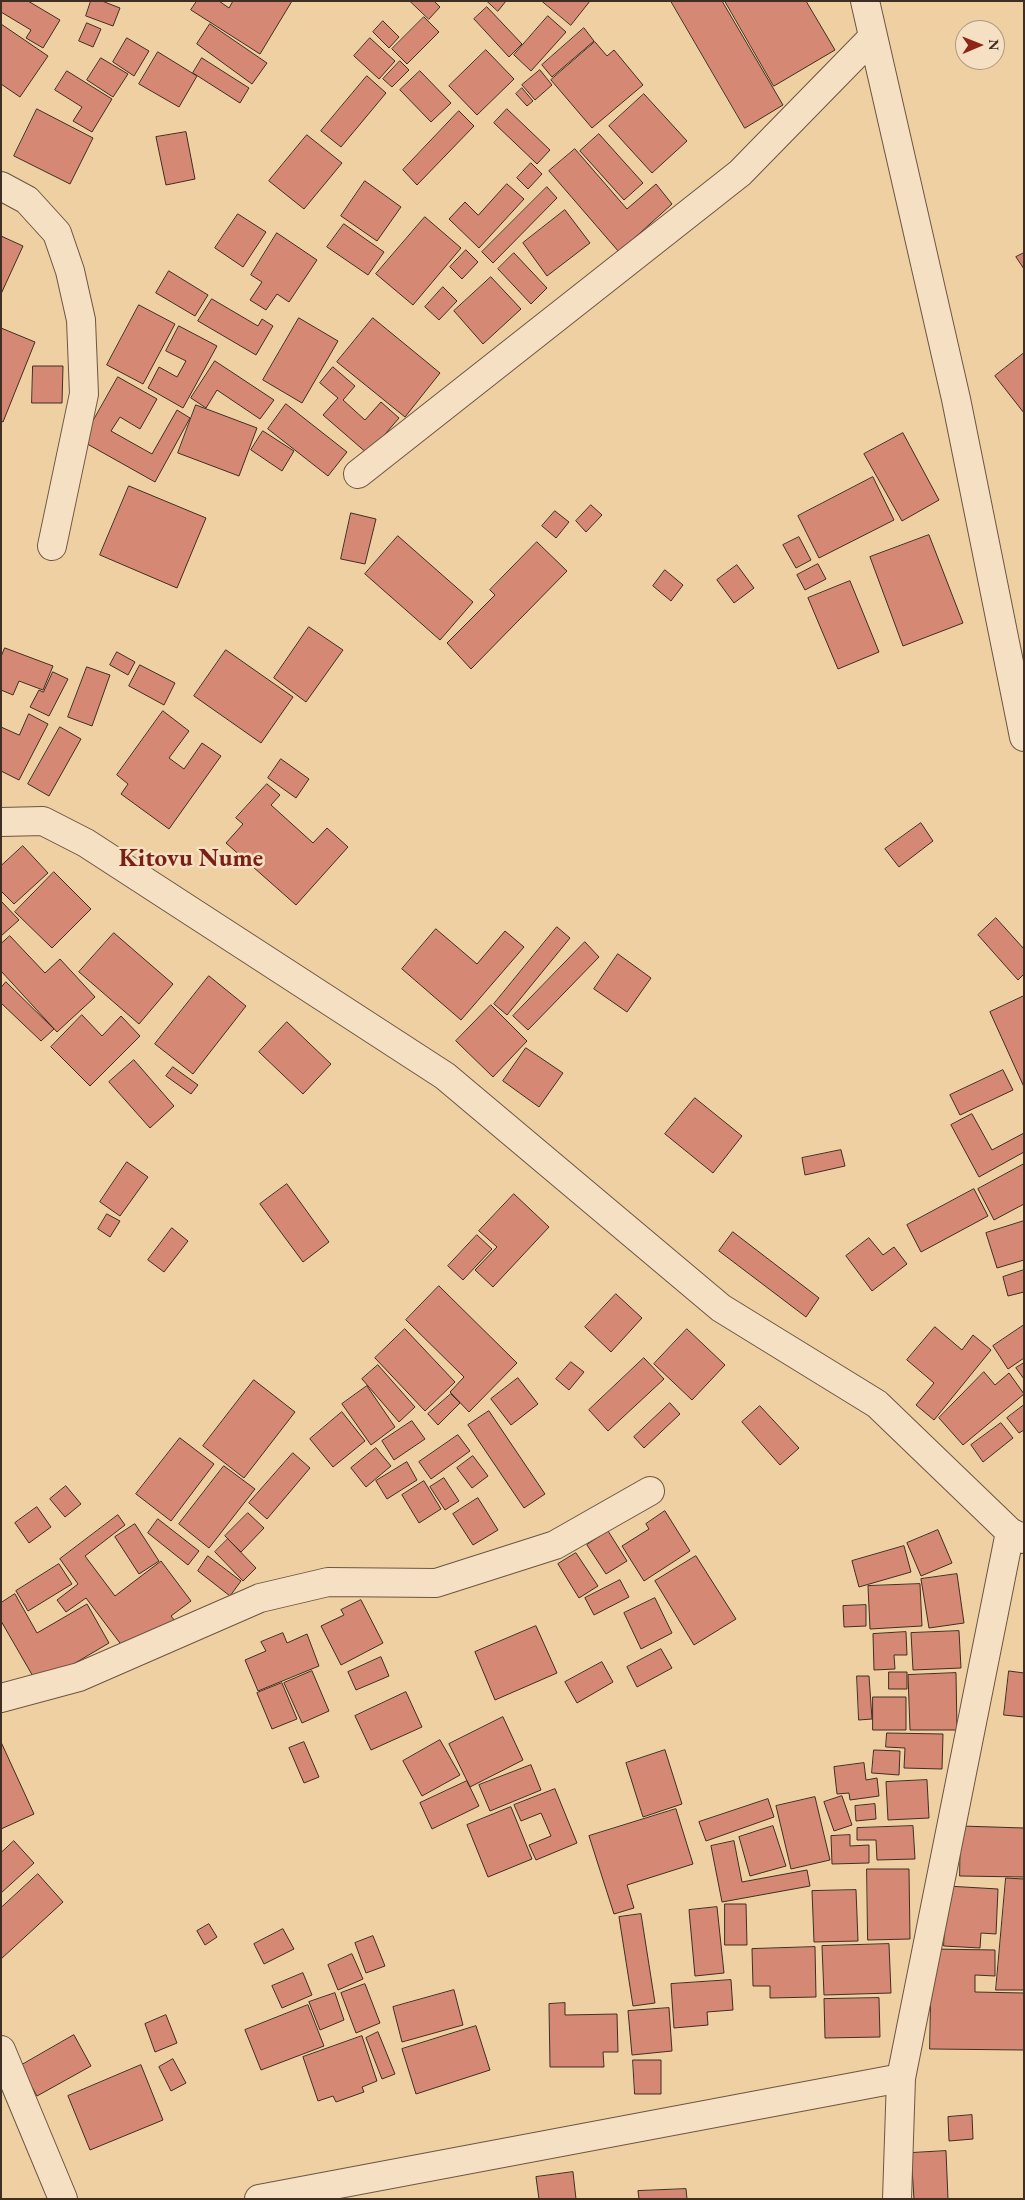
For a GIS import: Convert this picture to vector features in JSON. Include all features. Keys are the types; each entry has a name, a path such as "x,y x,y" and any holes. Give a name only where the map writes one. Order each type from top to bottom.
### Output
{"street":[{"path":"864,1 956,399 1024,737"},
{"path":"358,474 740,173 872,38"},
{"path":"1,186 28,200 57,233 70,271 81,320 84,394 52,546"},
{"path":"1,822 7,820 43,822 86,843 445,1076 721,1308 877,1404 1017,1535 901,2078 897,2199"},
{"path":"1,1698 80,1677 260,1598 328,1582 436,1584 555,1545 650,1491"},
{"path":"1,2050 63,2199"},
{"path":"258,2199 901,2078"}],"building":[{"path":"1,1 28,1 60,20 43,48 26,38 31,30 1,12"},
{"path":"91,1 102,1 120,8 113,26 86,16"},
{"path":"197,1 219,1 229,8 233,1 292,1 260,54 191,10"},
{"path":"410,1 434,1 440,7 429,19"},
{"path":"487,1 506,1 498,11"},
{"path":"542,1 590,1 571,25"},
{"path":"671,1 722,1 783,105 745,128"},
{"path":"725,1 806,1 835,50 774,86"},
{"path":"487,7 522,44 509,57 474,19"},
{"path":"548,16 566,32 531,71 514,55"},
{"path":"424,17 439,32 407,64 392,49"},
{"path":"383,21 399,37 389,48 373,32"},
{"path":"87,23 101,29 93,47 79,41"},
{"path":"1,24 48,56 20,97 1,84"},
{"path":"210,24 267,63 252,84 197,44"},
{"path":"584,28 594,41 552,77 542,65"},
{"path":"127,38 149,51 134,76 113,62"},
{"path":"370,38 395,61 379,79 354,56"},
{"path":"595,42 607,56 614,50 643,85 592,128 551,80"},
{"path":"486,50 514,79 477,115 449,86"},
{"path":"158,52 197,76 179,107 139,84"},
{"path":"101,58 128,74 113,97 87,80"},
{"path":"202,58 249,88 240,103 193,73"},
{"path":"400,61 409,70 392,87 383,79"},
{"path":"540,70 552,85 535,100 522,85"},
{"path":"67,71 112,99 92,132 73,121 82,107 55,90"},
{"path":"420,71 451,103 431,122 400,90"},
{"path":"367,76 386,93 341,147 321,131"},
{"path":"522,88 533,101 527,106 516,94"},
{"path":"644,94 687,141 652,173 609,126"},
{"path":"37,109 93,138 70,184 14,156"},
{"path":"507,109 550,150 537,164 494,123"},
{"path":"459,111 474,126 417,185 403,170"},
{"path":"186,132 195,179 166,185 156,137"},
{"path":"599,134 643,183 624,200 580,151"},
{"path":"307,135 342,163 304,209 269,181"},
{"path":"575,149 627,209 656,184 672,204 619,252 549,171"},
{"path":"531,163 542,174 528,189 517,178"},
{"path":"365,181 401,207 377,241 341,216"},
{"path":"507,184 524,199 479,248 449,219 465,202 478,215"},
{"path":"547,187 557,198 493,263 482,252"},
{"path":"565,210 590,243 547,276 523,243"},
{"path":"238,214 266,232 243,267 215,248"},
{"path":"425,217 461,248 413,305 376,274"},
{"path":"344,224 384,252 368,275 327,247"},
{"path":"277,233 317,260 289,302 277,294 266,310 250,300 262,282 251,275"},
{"path":"1,236 23,246 1,294"},
{"path":"466,250 478,262 462,279 450,267"},
{"path":"514,253 547,288 531,304 498,269"},
{"path":"1024,253 1024,269 1016,257"},
{"path":"169,271 208,295 195,316 156,293"},
{"path":"491,277 521,309 483,344 454,311"},
{"path":"443,287 457,301 439,320 425,307"},
{"path":"212,299 258,326 262,319 273,326 256,355 198,321"},
{"path":"139,305 175,324 143,384 107,365"},
{"path":"299,318 338,341 302,403 263,380"},
{"path":"373,318 440,373 405,417 337,362"},
{"path":"179,326 217,346 183,408 148,388 159,367 177,377 186,361 166,351"},
{"path":"1,328 35,342 3,422 1,421"},
{"path":"1024,353 1024,413 995,376"},
{"path":"215,361 274,400 260,419 217,390 206,408 191,398"},
{"path":"33,366 63,366 62,403 32,403"},
{"path":"333,367 355,386 343,400 365,420 381,402 399,418 368,454 323,415 338,398 320,383"},
{"path":"118,377 157,399 140,429 120,417 111,431 152,454 177,410 190,418 155,482 82,441"},
{"path":"286,404 347,452 328,476 268,429"},
{"path":"196,405 257,428 239,476 178,453"},
{"path":"263,431 294,451 282,471 251,450"},
{"path":"903,433 939,500 902,521 864,454"},
{"path":"873,477 894,520 819,558 798,516"},
{"path":"129,486 206,518 177,588 100,555"},
{"path":"591,505 602,515 586,532 576,521"},
{"path":"555,511 569,522 556,538 542,526"},
{"path":"351,513 376,519 365,564 341,559"},
{"path":"929,535 963,623 903,646 870,557"},
{"path":"398,536 473,602 440,640 365,574"},
{"path":"799,537 811,560 796,568 783,545"},
{"path":"537,542 567,571 471,669 447,643 495,595 490,590"},
{"path":"818,564 826,579 805,590 797,575"},
{"path":"737,565 754,588 734,603 717,580"},
{"path":"665,570 683,585 671,601 653,586"},
{"path":"850,581 879,652 838,669 808,598"},
{"path":"309,627 343,650 306,702 274,678"},
{"path":"5,648 53,666 43,690 19,681 13,695 1,690 1,657"},
{"path":"226,650 293,697 261,743 194,696"},
{"path":"117,652 135,662 128,675 110,665"},
{"path":"140,665 175,683 164,705 129,686"},
{"path":"87,667 110,675 92,726 68,717"},
{"path":"53,672 68,679 49,716 30,707 39,690 43,692"},
{"path":"163,711 189,731 169,758 184,769 202,743 221,756 169,829 121,794 128,784 117,775"},
{"path":"29,714 48,724 19,780 1,771 1,727 19,735"},
{"path":"60,727 81,739 49,796 28,784"},
{"path":"281,759 309,779 296,798 268,778"},
{"path":"267,784 280,795 271,805 313,843 327,828 348,847 296,905 226,843 243,824 236,818"},
{"path":"921,823 933,841 899,867 885,849"},
{"path":"23,846 48,873 14,904 1,891 1,866"},
{"path":"54,872 91,909 52,948 15,912"},
{"path":"1,901 19,920 1,936"},
{"path":"996,918 1024,949 1024,974 1018,980 978,935"},
{"path":"557,927 570,938 507,1015 494,1004"},
{"path":"436,929 477,964 505,931 524,947 461,1020 402,969"},
{"path":"114,933 173,984 139,1024 79,972"},
{"path":"10,936 45,973 60,959 95,997 57,1032 1,971 1,944"},
{"path":"585,942 599,957 528,1030 513,1016"},
{"path":"618,954 651,978 627,1012 594,989"},
{"path":"209,976 246,1006 193,1074 155,1044"},
{"path":"6,982 54,1029 41,1041 1,1003 1,988"},
{"path":"1024,996 1024,1087 990,1012"},
{"path":"491,1005 527,1041 493,1077 456,1041"},
{"path":"82,1015 102,1036 121,1016 140,1036 90,1086 51,1047"},
{"path":"287,1022 331,1064 303,1094 259,1052"},
{"path":"526,1048 563,1073 539,1107 503,1081"},
{"path":"134,1060 174,1106 150,1128 109,1082"},
{"path":"173,1067 198,1085 191,1094 166,1076"},
{"path":"1003,1070 1013,1090 960,1115 950,1095"},
{"path":"695,1098 742,1136 713,1173 665,1134"},
{"path":"972,1114 992,1150 1024,1133 1024,1152 979,1177 951,1125"},
{"path":"841,1150 845,1166 805,1175 802,1158"},
{"path":"127,1162 148,1177 120,1216 100,1202"},
{"path":"1024,1164 1024,1204 994,1220 978,1189"},
{"path":"287,1184 329,1242 303,1262 260,1204"},
{"path":"974,1189 988,1216 921,1252 907,1225"},
{"path":"514,1194 549,1227 493,1287 475,1270 497,1247 479,1231"},
{"path":"107,1214 120,1221 110,1237 98,1229"},
{"path":"1024,1221 1024,1260 997,1268 986,1233"},
{"path":"172,1228 188,1241 164,1272 148,1260"},
{"path":"733,1232 819,1298 806,1317 719,1251"},
{"path":"477,1235 492,1249 463,1280 448,1266"},
{"path":"869,1238 883,1255 894,1247 907,1264 872,1291 846,1256"},
{"path":"1024,1270 1024,1292 1008,1296 1003,1277"},
{"path":"439,1286 517,1363 469,1412 450,1392 464,1377 406,1320"},
{"path":"616,1294 642,1318 611,1352 585,1327"},
{"path":"1024,1325 1024,1358 1008,1369 993,1346"},
{"path":"935,1327 962,1350 973,1335 991,1350 934,1420 916,1405 934,1383 907,1360"},
{"path":"405,1329 455,1382 425,1411 375,1358"},
{"path":"687,1329 725,1365 692,1400 654,1364"},
{"path":"644,1358 664,1379 608,1431 589,1410"},
{"path":"571,1362 584,1372 569,1390 556,1379"},
{"path":"1024,1363 1024,1379 1016,1368"},
{"path":"378,1365 415,1407 399,1422 362,1379"},
{"path":"984,1372 995,1385 1009,1373 1024,1394 963,1445 939,1418"},
{"path":"518,1378 538,1404 511,1425 491,1399"},
{"path":"254,1380 295,1412 244,1478 203,1446"},
{"path":"367,1386 395,1427 371,1445 342,1404"},
{"path":"451,1394 460,1403 438,1425 428,1414"},
{"path":"670,1403 680,1414 644,1448 634,1437"},
{"path":"1024,1405 1024,1430 1019,1433 1007,1418"},
{"path":"760,1406 799,1448 780,1465 742,1422"},
{"path":"489,1411 545,1494 524,1508 468,1425"},
{"path":"342,1412 365,1441 333,1467 310,1439"},
{"path":"412,1421 425,1439 394,1460 382,1441"},
{"path":"1001,1423 1013,1438 983,1462 971,1445"},
{"path":"458,1435 470,1451 431,1479 419,1462"},
{"path":"180,1438 214,1464 171,1521 136,1494"},
{"path":"376,1448 391,1466 366,1487 351,1468"},
{"path":"293,1453 310,1468 267,1519 249,1503"},
{"path":"473,1456 488,1476 472,1488 457,1468"},
{"path":"407,1462 417,1480 387,1499 376,1481"},
{"path":"224,1466 255,1489 209,1548 179,1524"},
{"path":"444,1478 459,1501 445,1510 430,1487"},
{"path":"424,1481 441,1509 419,1523 402,1495"},
{"path":"66,1486 81,1504 65,1517 50,1499"},
{"path":"478,1498 498,1530 473,1545 453,1514"},
{"path":"37,1507 51,1527 29,1543 15,1523"},
{"path":"665,1511 690,1551 644,1581 622,1546 649,1529 646,1524"},
{"path":"248,1513 264,1528 241,1552 225,1536"},
{"path":"118,1515 125,1525 85,1556 115,1596 161,1561 191,1601 171,1616 179,1626 126,1651 86,1598 66,1612 57,1600 78,1584 60,1559"},
{"path":"158,1519 199,1551 188,1565 148,1533"},
{"path":"135,1524 159,1561 139,1574 115,1537"},
{"path":"938,1530 952,1563 921,1576 907,1543"},
{"path":"608,1531 627,1561 606,1574 587,1545"},
{"path":"228,1539 256,1568 243,1581 215,1552"},
{"path":"904,1546 911,1572 859,1587 852,1561"},
{"path":"576,1553 598,1586 579,1598 558,1564"},
{"path":"208,1556 241,1581 230,1596 198,1571"},
{"path":"696,1556 736,1619 694,1645 655,1581"},
{"path":"59,1564 72,1584 28,1611 16,1591"},
{"path":"957,1574 964,1623 929,1628 921,1579"},
{"path":"620,1580 629,1597 594,1615 585,1598"},
{"path":"920,1584 922,1626 870,1629 868,1586"},
{"path":"15,1594 37,1633 87,1604 109,1643 38,1685 1,1621 1,1603"},
{"path":"655,1598 672,1633 641,1649 624,1613"},
{"path":"361,1600 383,1643 341,1665 321,1626 344,1615 341,1610"},
{"path":"866,1605 866,1626 844,1627 843,1606"},
{"path":"536,1626 557,1673 495,1700 475,1652"},
{"path":"959,1631 961,1668 913,1670 911,1633"},
{"path":"906,1632 907,1655 894,1655 895,1669 874,1670 873,1634"},
{"path":"283,1633 287,1643 307,1634 319,1666 258,1691 245,1660 266,1651 261,1642"},
{"path":"661,1649 672,1668 637,1687 627,1667"},
{"path":"381,1657 389,1676 356,1690 348,1672"},
{"path":"602,1662 613,1682 577,1703 565,1682"},
{"path":"312,1671 329,1711 302,1723 284,1683"},
{"path":"1009,1671 1024,1673 1024,1717 1004,1715"},
{"path":"889,1672 907,1672 907,1689 889,1689"},
{"path":"956,1673 957,1730 910,1730 908,1675"},
{"path":"857,1676 869,1676 872,1719 859,1720"},
{"path":"282,1683 297,1719 272,1729 257,1693"},
{"path":"406,1692 422,1727 371,1750 355,1716"},
{"path":"873,1697 906,1697 906,1730 873,1730"},
{"path":"503,1717 523,1760 470,1787 449,1744"},
{"path":"887,1733 943,1734 942,1769 904,1768 905,1748 886,1747"},
{"path":"440,1740 460,1775 422,1796 403,1761"},
{"path":"1,1742 34,1814 1,1829"},
{"path":"304,1742 319,1777 304,1783 289,1748"},
{"path":"665,1750 682,1804 643,1817 626,1763"},
{"path":"874,1750 900,1751 899,1775 872,1773"},
{"path":"864,1763 866,1780 877,1778 879,1796 850,1800 849,1793 837,1794 834,1767"},
{"path":"531,1765 541,1790 490,1811 479,1785"},
{"path":"927,1780 929,1818 888,1820 886,1782"},
{"path":"467,1781 479,1806 432,1829 420,1803"},
{"path":"555,1789 577,1843 536,1860 529,1845 551,1836 541,1813 521,1821 514,1805"},
{"path":"842,1796 852,1825 834,1831 824,1802"},
{"path":"815,1797 830,1860 791,1869 776,1806"},
{"path":"768,1799 774,1817 706,1841 699,1822"},
{"path":"875,1804 876,1819 856,1821 855,1806"},
{"path":"511,1807 532,1859 488,1877 467,1825"},
{"path":"676,1809 693,1864 627,1885 634,1908 614,1914 589,1836"},
{"path":"773,1826 786,1866 750,1876 739,1837"},
{"path":"913,1826 915,1859 877,1860 876,1840 857,1840 857,1828"},
{"path":"961,1826 1024,1828 1024,1877 960,1876"},
{"path":"850,1835 850,1846 869,1845 869,1863 832,1864 831,1836"},
{"path":"14,1841 34,1863 1,1893 1,1853"},
{"path":"734,1841 742,1882 807,1870 810,1886 722,1902 711,1846"},
{"path":"867,1869 909,1869 910,1939 868,1940"},
{"path":"38,1874 63,1902 1,1959 1,1908"},
{"path":"1006,1878 1024,1879 1024,1990 996,1990"},
{"path":"947,1886 998,1889 996,1934 981,1933 980,1948 944,1946"},
{"path":"856,1890 858,1941 814,1942 812,1891"},
{"path":"725,1904 746,1904 747,1945 725,1945"},
{"path":"717,1907 724,1973 695,1976 689,1910"},
{"path":"641,1914 655,2003 633,2006 619,1917"},
{"path":"209,1924 217,1937 205,1945 197,1931"},
{"path":"283,1929 294,1949 264,1964 254,1944"},
{"path":"373,1936 385,1966 366,1973 355,1943"},
{"path":"889,1944 891,1993 824,1995 822,1946"},
{"path":"815,1947 816,1997 770,1998 770,1986 753,1986 752,1949"},
{"path":"932,1949 995,1950 995,1976 975,1975 975,1992 1024,1993 1024,2050 930,2049"},
{"path":"352,1954 363,1979 338,1990 328,1965"},
{"path":"303,1973 312,1995 282,2008 272,1986"},
{"path":"731,1980 733,2010 707,2012 708,2025 674,2028 671,1984"},
{"path":"365,1984 380,2023 356,2033 341,1993"},
{"path":"454,1990 463,2025 402,2042 393,2007"},
{"path":"335,1993 344,2020 320,2030 309,2002"},
{"path":"879,1998 880,2037 825,2038 824,1999"},
{"path":"565,2003 565,2015 617,2014 618,2052 603,2052 604,2067 550,2067 549,2004"},
{"path":"308,2005 324,2046 261,2070 245,2030"},
{"path":"669,2008 672,2051 632,2055 628,2011"},
{"path":"166,2015 177,2043 155,2052 145,2024"},
{"path":"476,2026 490,2070 416,2094 402,2049"},
{"path":"378,2032 395,2074 382,2079 366,2038"},
{"path":"74,2035 91,2066 37,2096 20,2066"},
{"path":"362,2036 377,2081 362,2087 364,2092 336,2102 333,2096 318,2101 303,2057"},
{"path":"173,2059 186,2083 171,2091 159,2067"},
{"path":"633,2060 661,2060 661,2094 635,2094"},
{"path":"141,2065 163,2120 90,2150 68,2096"},
{"path":"972,2115 973,2139 949,2141 948,2117"},
{"path":"946,2151 948,2199 914,2199 911,2153"},
{"path":"573,2172 576,2199 539,2199 536,2177"},
{"path":"686,2189 687,2199 639,2199 638,2191"}],"district":[{"name":"Kitovu Nume","path":"191,859"}]}
